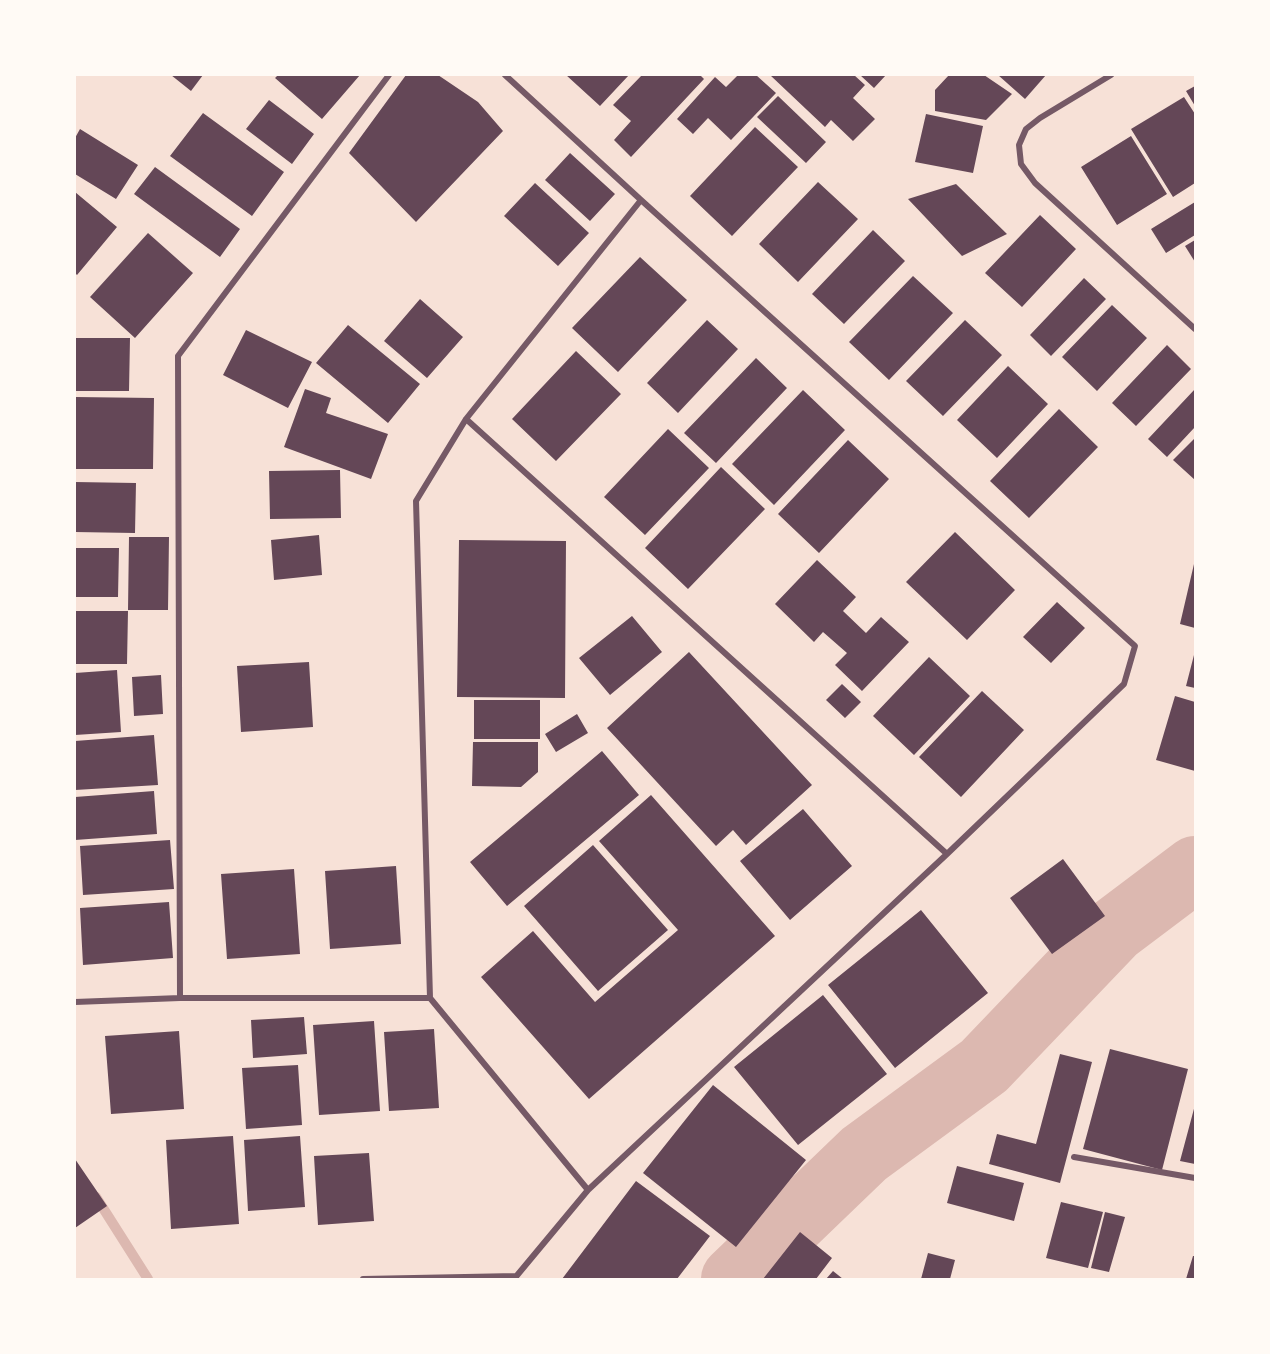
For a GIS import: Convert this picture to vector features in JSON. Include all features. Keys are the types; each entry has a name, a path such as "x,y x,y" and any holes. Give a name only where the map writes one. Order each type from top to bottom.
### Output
{"street":[{"path":"180,998 178,356 389,75"},
{"path":"363,1279 515,1277 588,1190 947,854 1124,684 1135,646 505,75"},
{"path":"1111,75 1026,129 1019,145 1021,164 1035,183 1195,329"},
{"path":"588,1190 430,998 416,501 466,419 641,200"},
{"path":"466,419 947,854"},
{"path":"75,1002 180,998 430,998"},
{"path":"1074,1157 1195,1178"}],"building":[{"path":"171,75 203,75 191,91"},
{"path":"278,75 360,75 322,119 275,78"},
{"path":"406,75 438,75 478,102 503,131 416,222 349,153"},
{"path":"566,75 629,75 600,106"},
{"path":"642,75 700,75 704,79 631,157 614,140 631,121 613,105"},
{"path":"738,75 756,75 776,93 731,140 708,118 693,134 677,119 715,77 726,87"},
{"path":"770,75 854,75 865,85 853,98 875,119 853,141 831,120 825,127"},
{"path":"860,75 886,75 874,88"},
{"path":"949,75 984,75 1012,94 986,120 935,111 935,90"},
{"path":"998,75 1046,75 1025,99"},
{"path":"1195,86 1195,106 1186,91"},
{"path":"778,96 826,142 806,163 757,117"},
{"path":"1184,97 1195,114 1195,183 1173,197 1131,129"},
{"path":"269,100 314,134 292,164 246,129"},
{"path":"203,113 284,172 252,216 170,156"},
{"path":"926,114 983,126 973,173 915,162"},
{"path":"755,127 798,167 732,236 690,196"},
{"path":"80,129 138,165 116,199 75,174 75,138"},
{"path":"1131,136 1167,194 1117,225 1081,167"},
{"path":"570,153 615,194 590,221 545,180"},
{"path":"155,167 240,229 220,257 134,194"},
{"path":"818,182 858,219 798,282 759,244"},
{"path":"535,183 589,233 558,266 504,216"},
{"path":"956,184 1007,234 962,256 908,199"},
{"path":"75,192 117,227 77,275 75,273"},
{"path":"1195,202 1195,235 1166,253 1151,229"},
{"path":"1040,215 1076,249 1022,307 985,273"},
{"path":"873,230 905,261 844,324 812,294"},
{"path":"148,233 193,273 135,338 90,297"},
{"path":"1195,240 1195,262 1185,246"},
{"path":"640,257 687,300 618,372 572,328"},
{"path":"913,276 953,313 889,380 849,342"},
{"path":"1084,278 1106,299 1051,356 1030,335"},
{"path":"420,299 463,337 427,378 384,341"},
{"path":"1112,305 1147,338 1097,391 1062,357"},
{"path":"707,320 738,349 678,413 647,383"},
{"path":"965,320 1002,355 943,416 906,381"},
{"path":"348,325 420,384 388,423 316,363"},
{"path":"246,330 312,362 288,408 223,375"},
{"path":"75,338 130,338 129,391 75,391"},
{"path":"1167,345 1191,369 1136,426 1112,403"},
{"path":"576,351 621,394 556,461 512,419"},
{"path":"756,358 787,388 716,463 684,433"},
{"path":"1008,366 1048,404 997,458 957,420"},
{"path":"305,389 331,398 326,413 388,434 371,479 284,447"},
{"path":"1195,389 1195,427 1167,457 1148,439"},
{"path":"803,390 845,430 774,505 732,464"},
{"path":"75,397 154,398 153,469 75,469"},
{"path":"1059,409 1098,447 1029,518 990,481"},
{"path":"668,429 709,468 645,535 604,497"},
{"path":"1195,438 1195,480 1173,460"},
{"path":"848,440 889,479 819,553 778,514"},
{"path":"721,467 765,509 688,589 645,548"},
{"path":"340,470 341,518 270,519 269,471"},
{"path":"75,482 136,483 135,533 75,532"},
{"path":"955,532 1015,590 967,640 906,582"},
{"path":"319,535 322,575 274,580 271,540"},
{"path":"129,537 169,537 168,610 128,610"},
{"path":"459,540 566,541 565,698 457,697"},
{"path":"75,548 119,548 118,597 75,597"},
{"path":"817,560 856,597 843,611 866,633 881,617 909,642 862,691 835,665 847,653 823,632 814,642 775,604"},
{"path":"1195,564 1195,628 1180,624"},
{"path":"1057,602 1085,628 1051,663 1023,637"},
{"path":"75,611 128,611 127,664 75,664"},
{"path":"632,616 662,652 610,695 579,658"},
{"path":"689,652 812,785 746,845 733,830 716,846 607,728"},
{"path":"1195,655 1195,688 1186,686"},
{"path":"929,657 970,696 914,755 873,716"},
{"path":"309,662 313,727 241,732 237,666"},
{"path":"117,670 121,732 75,735 75,673"},
{"path":"161,675 163,714 134,716 132,677"},
{"path":"842,684 861,702 845,718 826,700"},
{"path":"982,691 1024,730 961,797 919,757"},
{"path":"1175,696 1195,702 1195,771 1156,760"},
{"path":"474,700 540,700 540,739 474,739"},
{"path":"577,714 588,733 556,752 545,734"},
{"path":"154,735 158,785 75,790 75,741"},
{"path":"473,742 538,742 538,772 521,787 472,786"},
{"path":"602,751 639,795 507,906 470,862"},
{"path":"154,791 157,834 75,840 75,797"},
{"path":"651,795 775,936 589,1099 481,977 533,931 595,1002 678,930 599,841"},
{"path":"803,809 852,866 790,920 740,861"},
{"path":"170,840 174,889 83,895 80,846"},
{"path":"593,845 668,930 598,991 524,906"},
{"path":"1063,859 1105,916 1052,954 1010,898"},
{"path":"396,866 401,944 330,949 325,871"},
{"path":"294,869 300,954 227,959 221,874"},
{"path":"169,902 173,958 83,965 80,908"},
{"path":"921,910 988,993 895,1068 828,985"},
{"path":"823,995 887,1074 798,1145 734,1067"},
{"path":"304,1017 307,1054 253,1058 251,1020"},
{"path":"374,1021 380,1111 319,1115 313,1025"},
{"path":"434,1029 439,1108 389,1111 384,1032"},
{"path":"179,1031 184,1109 111,1114 105,1036"},
{"path":"1110,1049 1188,1069 1162,1170 1083,1149"},
{"path":"1060,1054 1092,1062 1060,1183 989,1164 997,1134 1036,1144"},
{"path":"298,1065 302,1125 246,1129 242,1068"},
{"path":"713,1085 806,1160 736,1247 643,1173"},
{"path":"1195,1105 1195,1164 1180,1161"},
{"path":"233,1136 239,1224 171,1229 166,1140"},
{"path":"300,1136 305,1207 248,1211 244,1140"},
{"path":"369,1153 374,1221 318,1225 314,1156"},
{"path":"75,1159 107,1206 75,1228"},
{"path":"957,1166 1024,1183 1014,1221 947,1203"},
{"path":"636,1181 710,1236 677,1279 562,1279"},
{"path":"1061,1202 1103,1212 1088,1268 1046,1258"},
{"path":"1105,1212 1125,1217 1109,1272 1091,1268"},
{"path":"800,1232 832,1258 816,1279 763,1279"},
{"path":"928,1253 955,1260 950,1279 921,1279"},
{"path":"1193,1256 1195,1256 1195,1279 1186,1279"},
{"path":"833,1271 843,1279 826,1279"}],"waterway":[{"path":"734,1279 864,1154 984,1066 1114,930 1195,869"},
{"path":"96,1197 148,1279"}]}
